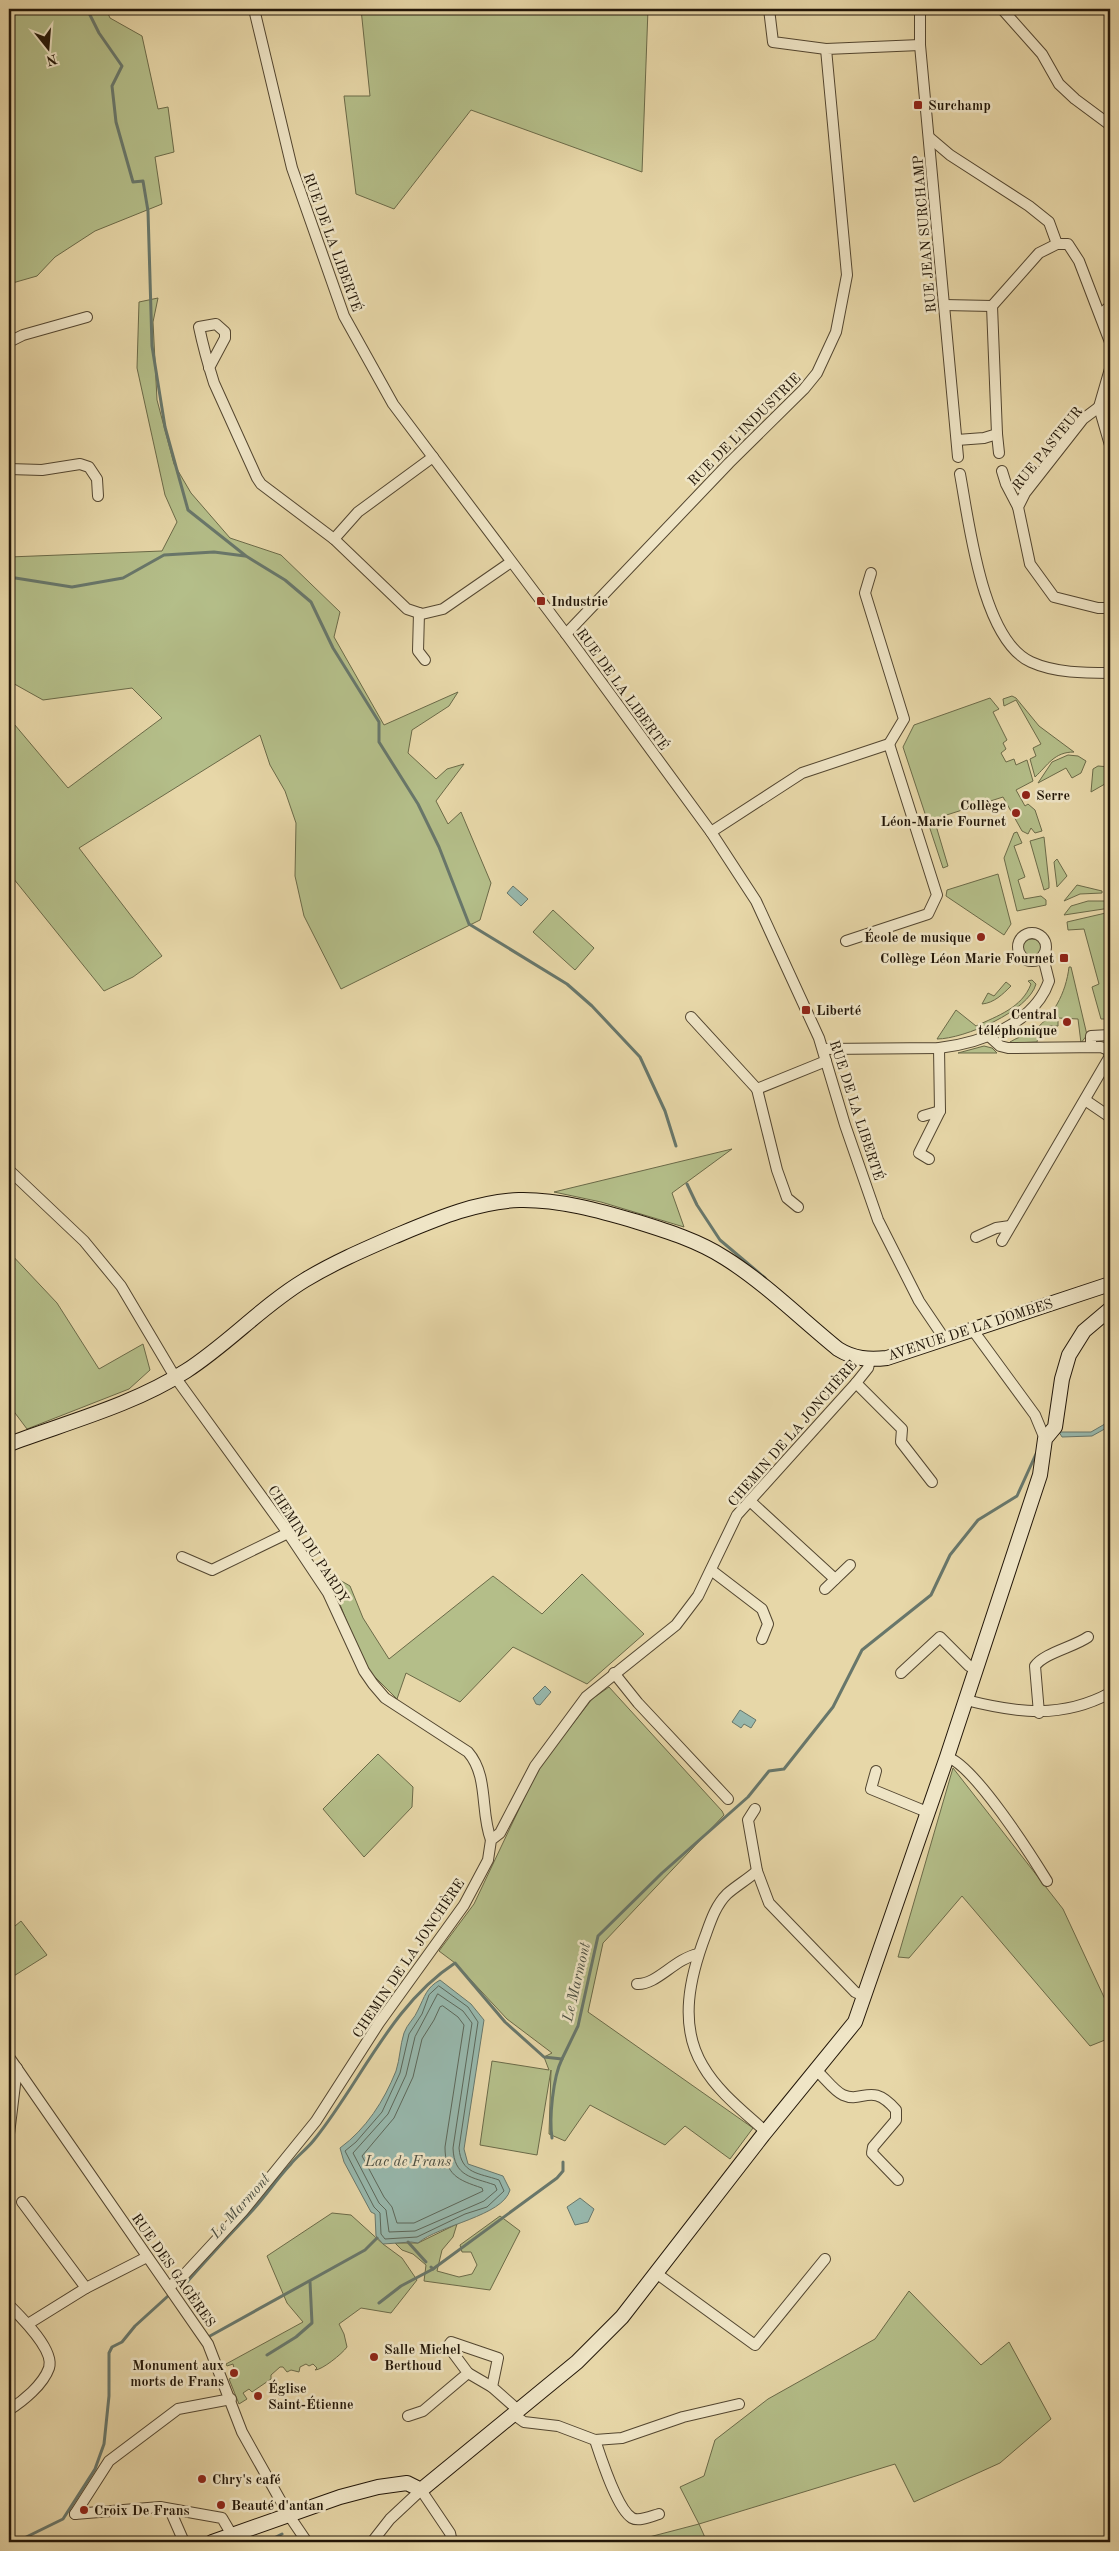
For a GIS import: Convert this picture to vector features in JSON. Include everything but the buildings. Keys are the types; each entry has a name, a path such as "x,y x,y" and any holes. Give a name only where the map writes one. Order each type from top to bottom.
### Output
{"street":[{"name":"RUE DE LA LIBERTÉ","path":"254,9 292,168 344,316 393,404 566,634 711,832 756,901 823,1049 878,1220 919,1301 944,1338"},
{"path":"769,9 773,42 826,49 920,45"},
{"name":"RUE JEAN SURCHAMP","path":"920,9 920,45 958,457"},
{"path":"1002,9 1042,54 1059,84 1075,99 1110,124"},
{"name":"RUE DE L'INDUSTRIE","path":"566,634 729,463 804,389 817,373 836,332 847,275 826,49"},
{"path":"930,138 950,155 1030,206 1050,222 1057,244"},
{"path":"999,453 992,306 1039,253 1057,244 1068,244 1079,261 1101,314 1110,342"},
{"path":"944,305 992,306"},
{"path":"1101,314 1110,306"},
{"path":"9,342 23,335 87,317"},
{"path":"209,368 225,338 226,332 216,324 199,327 209,368 249,461 261,484 334,539 407,609 418,613 430,614 443,609 511,562"},
{"path":"1110,369 1099,407 1110,445"},
{"name":"RUE PASTEUR","path":"1018,508 1025,493 1084,420 1099,407"},
{"path":"957,440 984,438 997,434"},
{"path":"334,539 358,512 433,456"},
{"path":"9,469 42,470 80,464 89,467 97,479 98,496"},
{"name":"RUE PASTEUR","path":"1002,471 1018,508 1030,564 1054,597 1098,608 1110,608"},
{"path":"960,474 977,562 993,619 1001,634 1012,648 1030,662 1048,668 1084,673 1110,674"},
{"path":"711,832 802,773 889,744 904,719 865,593 871,573"},
{"path":"418,613 418,651 425,660"},
{"path":"846,941 928,914 938,895 889,744"},
{"path":"823,1049 939,1048 955,1046 989,1036 1015,1022 1030,1011 1041,998 1049,981 1043,957"},
{"path":"691,1017 757,1089 777,1170 787,1198 798,1207"},
{"path":"989,1036 1000,1046 1008,1048 1091,1047 1108,1050 1110,1056 1002,1241"},
{"path":"1091,1047 1091,1036 1110,1036"},
{"path":"929,1159 919,1153 940,1111 939,1048"},
{"path":"757,1089 826,1061"},
{"path":"1085,1100 1110,1117"},
{"path":"923,1116 940,1111"},
{"name":"CHEMIN DU PARDY","path":"9,1170 84,1241 108,1268 131,1300 175,1377 288,1533 328,1593 364,1671 373,1684 385,1698 468,1752 476,1762 480,1774 486,1828 491,1840"},
{"path":"1110,1170 1110,1178"},
{"name":"AVENUE DE LA DOMBES","path":"9,1444 137,1397 175,1377 205,1357 278,1297 327,1267 411,1229 452,1213 485,1204 520,1200 600,1212 680,1237 724,1257 838,1348 852,1356 870,1360 887,1358 1110,1284"},
{"path":"976,1237 996,1228 1010,1226"},
{"path":"1045,1439 1055,1427 1062,1379 1073,1347 1084,1331 1110,1311"},
{"path":"372,2542 390,2519 421,2490 602,2338 622,2317 766,2132 856,2022 947,1758 1040,1475 1045,1439 1035,1415 972,1329"},
{"name":"CHEMIN DE LA JONCHÈRE","path":"170,2286 183,2276 243,2211 316,2121 379,2023 464,1905 488,1860 491,1840 500,1833 535,1766 586,1696 676,1625 698,1596 737,1515 856,1383 868,1368 870,1360"},
{"path":"856,1383 902,1430 901,1442 932,1482"},
{"path":"750,1501 835,1579"},
{"path":"182,1557 212,1570 288,1533"},
{"path":"825,1589 850,1565"},
{"path":"711,1570 762,1609 768,1624 762,1639"},
{"path":"902,1673 940,1637 969,1666 975,1669"},
{"path":"1038,1713 1035,1666 1044,1659 1080,1643 1088,1637"},
{"path":"614,1673 644,1710 728,1798"},
{"path":"966,1700 1006,1710 1038,1713 1083,1706 1110,1694"},
{"path":"947,1758 958,1762 997,1807 1047,1881"},
{"path":"876,1771 871,1789 927,1812"},
{"path":"755,1809 745,1816 757,1871 769,1903 855,1992 864,1997"},
{"path":"757,1871 726,1895 713,1914 691,1979 689,2021 692,2042 702,2066 720,2090 766,2132"},
{"path":"637,1984 646,1984 685,1957 698,1954"},
{"name":"RUE DES GAGÈRES","path":"9,2057 147,2257 170,2286 208,2344 231,2399 242,2432 288,2514 307,2542"},
{"path":"9,2134 17,2068"},
{"path":"817,2071 841,2094 848,2096 869,2094 886,2098 896,2110 896,2120 873,2148 872,2153 898,2180"},
{"path":"22,2202 86,2288"},
{"path":"28,2324 86,2288 147,2257"},
{"path":"656,2273 755,2345 825,2259"},
{"path":"9,2305 28,2324 49,2359 49,2368 24,2400 9,2410"},
{"path":"492,2387 498,2358 451,2342 448,2346 468,2373 492,2387 524,2422 558,2426 595,2440 622,2438 682,2417 739,2404"},
{"path":"408,2416 423,2411 468,2373"},
{"path":"231,2399 189,2406 172,2413 109,2461 75,2514 160,2507 222,2518 232,2535"},
{"path":"595,2440 620,2502 632,2518 638,2520 659,2514"},
{"path":"212,2542 288,2514 378,2487 407,2484 421,2490 450,2533 452,2542"},
{"path":"170,2510 184,2542"}],"green space":[{"path":"9,9 106,9 110,18 142,36 158,109 168,107 174,152 155,157 162,204 95,231 55,257 37,276 9,284"},
{"path":"361,9 648,9 642,172 471,110 394,209 356,194 344,96 370,96"},
{"path":"158,298 153,322 157,400 174,464 191,493 230,538 281,555 340,612 334,637 384,725 458,692 449,706 412,730 408,753 436,779 447,769 464,764 436,801 448,824 461,812 491,883 480,920 341,989 304,916 295,876 296,823 285,791 270,765 260,735 79,848 162,956 133,977 104,991 9,873 9,718 68,788 162,718 132,688 43,700 9,681 9,557 162,551 177,522 165,495 137,368 139,302"},
{"path":"1012,696 1016,698 1039,726 1074,752 1061,754 1056,757 1035,777 1030,759 1036,756 1033,748 1041,744 1016,700 1004,706 1003,699"},
{"path":"990,698 999,709 993,712 1007,740 1003,743 1006,749 1001,753 1006,762 1014,759 1016,765 1027,760 1033,781 1016,790 1025,806 1028,804 1035,810 1042,831 1035,833 1031,828 1028,834 1022,831 1003,797 934,819 948,866 943,868 903,747 914,725"},
{"path":"1068,755 1078,756 1086,761 1081,773 1072,778 1066,768 1038,783 1052,762"},
{"path":"1098,766 1110,767 1110,781 1091,792 1093,769"},
{"path":"1017,832 1022,843 1014,846 1025,877 1018,880 1024,899 1041,896 1046,900 1046,905 1017,911 1004,858 1014,833"},
{"path":"1044,837 1049,888 1044,890 1030,841"},
{"path":"1057,859 1067,876 1057,887 1054,862"},
{"path":"998,874 1011,924 1004,935 946,896 947,890"},
{"path":"1077,885 1102,891 1102,893 1080,894 1064,901"},
{"path":"1088,901 1110,901 1110,908 1064,915 1071,906"},
{"path":"553,910 594,948 575,970 533,932"},
{"path":"1110,912 1109,1019 1101,1019 1092,987 1099,984 1084,929 1068,930 1067,922"},
{"path":"1032,939 1038,942 1041,948 1038,954 1032,957 1026,954 1023,948 1026,942"},
{"path":"1069,967 1071,967 1087,1035 1081,1043 1078,1019 1058,1018 1058,1026 1049,1026 1049,1032 1038,1038 1037,1042 1010,1042 1031,1032 1046,1020 1057,1004 1065,986"},
{"path":"1032,980 1036,984 1031,994 1009,1013 978,1029 949,1038 937,1039 956,1010 976,1026 1000,1015 1015,1005 1027,992 1031,984 1028,981"},
{"path":"1006,982 1011,986 1005,992 994,1000 982,1004 988,993 994,996"},
{"path":"984,1046 992,1048 997,1053 958,1053"},
{"path":"732,1149 672,1193 684,1227 601,1202 554,1192"},
{"path":"9,1252 57,1303 99,1369 143,1344 150,1370 129,1389 27,1429 9,1405"},
{"path":"321,1569 350,1586 363,1618 389,1659 493,1576 542,1614 582,1574 644,1634 587,1684 513,1647 460,1702 406,1673 397,1699 365,1667 341,1607"},
{"path":"609,1687 724,1815 603,1943 588,2012 753,2128 730,2159 685,2126 665,2145 590,2105 565,2141 549,2134 551,2070 537,2155 480,2145 492,2061 549,2070 544,2057 552,2053 507,2019 455,1963 439,1951 474,1904 538,1769 592,1699"},
{"path":"378,1754 413,1787 412,1807 364,1857 323,1809"},
{"path":"953,1768 1063,1909 1110,2010 1110,2038 1090,2046 962,1896 909,1958 898,1957"},
{"path":"21,1921 47,1955 9,1979 9,1931"},
{"path":"332,2213 351,2215 383,2244 402,2258 417,2280 391,2313 361,2308 339,2324 347,2347 327,2365 315,2370 317,2368 313,2364 309,2366 306,2364 300,2367 299,2372 291,2370 287,2372 283,2367 280,2367 271,2375 271,2379 252,2392 249,2389 243,2393 247,2399 239,2404 229,2379 236,2376 233,2364 227,2366 226,2364 303,2322 287,2303 267,2256"},
{"path":"500,2216 520,2231 490,2290 424,2281 426,2265 413,2254 402,2250 395,2243 418,2243 457,2224 453,2237 442,2250 437,2271 459,2277 472,2274 477,2265 471,2252 462,2252 460,2245"},
{"path":"909,2291 981,2365 1009,2342 1051,2419 1000,2463 914,2502 895,2464 699,2524 680,2487 704,2476 715,2440 768,2399 875,2339"},
{"path":"699,2524 707,2542 630,2542"}],"water":[{"path":"513,886 528,899 521,906 507,893"},
{"path":"1110,1421 1110,1426 1092,1436 1062,1437 1059,1432 1091,1432"},
{"path":"545,1686 551,1692 540,1705 536,1704 533,1698"},
{"path":"740,1710 756,1720 751,1728 744,1724 741,1728 732,1722"},
{"name":"Lac de Frans","path":"440,1980 471,2004 484,2020 464,2149 468,2164 503,2176 510,2190 505,2199 496,2207 440,2231 418,2243 383,2244 376,2236 375,2214 371,2212 344,2162 340,2148 358,2132 380,2104 396,2071 405,2030 417,2013 424,1996"},
{"path":"580,2198 594,2209 588,2222 575,2225 567,2207"}],"waterway":[{"path":"87,9 99,33 122,66 112,86 116,122 133,182 143,181 148,211 152,346 165,427 188,510 246,556 285,580 311,602 333,648 379,722 379,742 418,804 439,847 469,924 567,984 592,1006 640,1057 665,1111 676,1146"},
{"path":"9,577 72,587 123,578 164,555 214,552 245,556"},
{"path":"687,1184 697,1205 720,1240 765,1278"},
{"name":"Le Marmont","path":"182,2288 314,2140 378,2045 413,2000 432,1980 455,1963 505,2022 544,2057 562,2059 578,2026 598,1936 662,1873 748,1797 769,1771 784,1769 833,1707 862,1650 931,1595 950,1555 978,1520 1017,1496 1036,1454"},
{"path":"552,2138 552,2098 556,2076 562,2059"},
{"path":"433,2269 557,2178 563,2171 563,2162"},
{"path":"210,2336 365,2250 377,2238"},
{"path":"408,2242 426,2262"},
{"path":"379,2303 401,2286 433,2269 431,2267"},
{"path":"267,2355 296,2337 312,2323 310,2282"},
{"name":"Le Marmont","path":"16,2542 63,2519 95,2469 104,2444 109,2396 109,2353 112,2347 122,2342 135,2326 168,2296"},
{"path":"266,2542 282,2534"}],"place":[{"name":"Surchamp","path":"918,105"},
{"name":"Industrie","path":"541,601"},
{"name":"Serre","path":"1026,795"},
{"name":"Collège Léon-Marie Fournet","path":"1016,813"},
{"name":"École de musique","path":"981,937"},
{"name":"Collège Léon Marie Fournet","path":"1064,958"},
{"name":"Liberté","path":"806,1010"},
{"name":"Central téléphonique","path":"1067,1022"},
{"name":"Salle Michel Berthoud","path":"374,2357"},
{"name":"Monument aux morts de Frans","path":"234,2373"},
{"name":"Église Saint-Étienne","path":"258,2396"},
{"name":"Chry's café","path":"202,2479"},
{"name":"Beauté d'antan","path":"221,2505"},
{"name":"Croix De Frans","path":"84,2510"}]}
